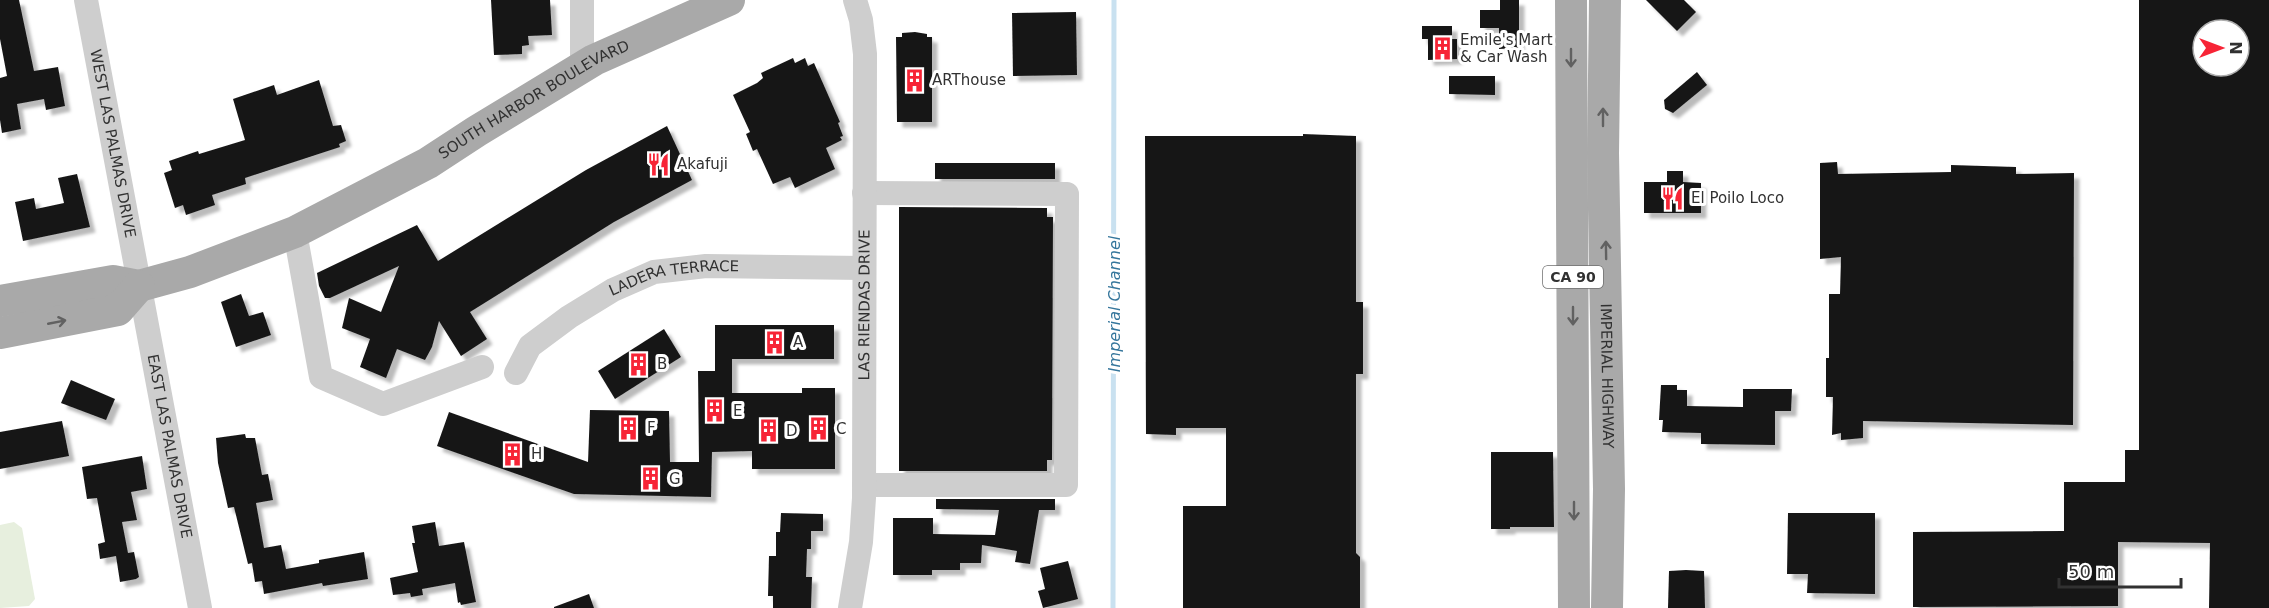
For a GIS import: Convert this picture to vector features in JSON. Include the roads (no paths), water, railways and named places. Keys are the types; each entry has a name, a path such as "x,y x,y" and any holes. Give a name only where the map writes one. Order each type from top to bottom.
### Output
{"main road":[{"name":"SOUTH HARBOR BOULEVARD","path":"139,286 190,272 295,232 428,163 594,60 729,0"},
{"name":"CA 90","path":"1571,0 1574,608"},
{"name":"IMPERIAL HIGHWAY","path":"1605,0 1603,153 1609,515 1607,608"},
{"path":"0,301 113,281 139,286"},
{"path":"0,333 118,310 139,286"},
{"path":"1574,389 1588,394 1594,405 1596,497 1609,515"}],"street":[{"name":"WEST LAS PALMAS DRIVE","path":"86,0 139,286"},
{"path":"582,0 582,68"},
{"name":"LAS RIENDAS DRIVE","path":"850,608 861,542 864,485 865,54 861,20 855,0"},
{"path":"864,194 1067,194 1066,485 864,485"},
{"path":"295,232 321,376 383,404 482,367"},
{"name":"LADERA TERRACE","path":"516,373 531,346 570,317 613,290 654,272 706,266 864,268"},
{"name":"EAST LAS PALMAS DRIVE","path":"139,286 200,608"}],"waterway":[{"name":"Imperial Channel","path":"1113,608 1114,0"}],"place":[{"name":"Emile's Mart & Car Wash","path":"1442,49"},
{"name":"ARThouse","path":"914,80"},
{"name":"Akafuji","path":"659,164"},
{"name":"El Poilo Loco","path":"1673,198"},
{"name":"A","path":"775,342"},
{"name":"B","path":"639,364"},
{"name":"E","path":"715,411"},
{"name":"F","path":"629,428"},
{"name":"C","path":"818,429"},
{"name":"D","path":"768,431"},
{"name":"H","path":"513,454"},
{"name":"G","path":"651,479"}]}
